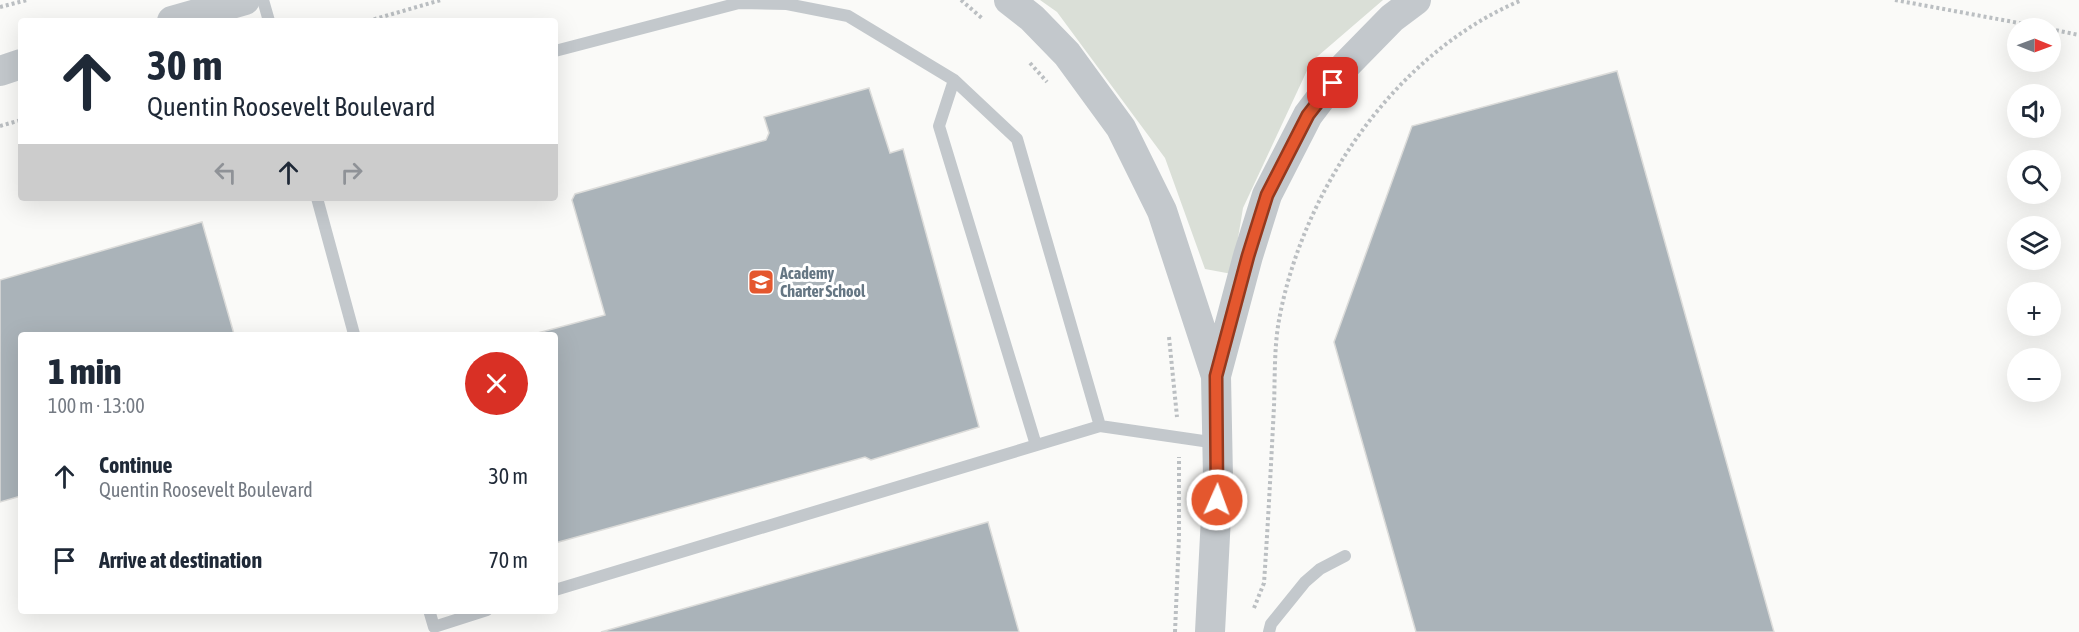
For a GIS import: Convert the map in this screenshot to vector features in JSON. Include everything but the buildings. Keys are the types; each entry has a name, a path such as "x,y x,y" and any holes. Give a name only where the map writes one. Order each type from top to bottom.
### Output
{"street":[{"path":"182,18 245,0"},
{"path":"1009,0 1032,18 1067,54 1121,128 1162,211 1216,376"},
{"path":"1210,632 1218,478 1216,376 1267,195 1308,115 1345,66 1392,18 1416,0"},
{"path":"0,70 18,65"}],"lane":[{"path":"263,0 268,18"},
{"path":"558,50 738,3 787,4 848,16 954,80 1017,139 1100,426"},
{"path":"954,80 939,126 1035,445"},
{"path":"318,201 353,332"},
{"path":"558,589 1100,426 1217,443"},
{"path":"1270,628 1305,582 1320,569 1345,556"},
{"path":"430,614 434,627 475,614"}],"path":[{"path":"0,7 27,0"},
{"path":"378,18 441,0"},
{"path":"961,0 985,21"},
{"path":"1270,628 1253,612 1264,583 1278,323 1288,279 1310,223 1341,161 1371,116 1404,80 1450,41 1504,7 1522,0"},
{"path":"1895,0 2007,21"},
{"path":"2061,31 2079,35"},
{"path":"1025,58 1054,90"},
{"path":"0,126 18,121"},
{"path":"1169,336 1179,437 1179,537 1175,632"}],"shaded area":[{"path":"1040,0 1383,0 1311,62 1243,208 1232,274 1205,269 1165,158 1057,12"}],"place":[{"name":"Academy Charter School","path":"761,282"}],"route":[{"path":"1217,500 1216,376 1248,256 1267,195 1308,115 1333,83"}]}
